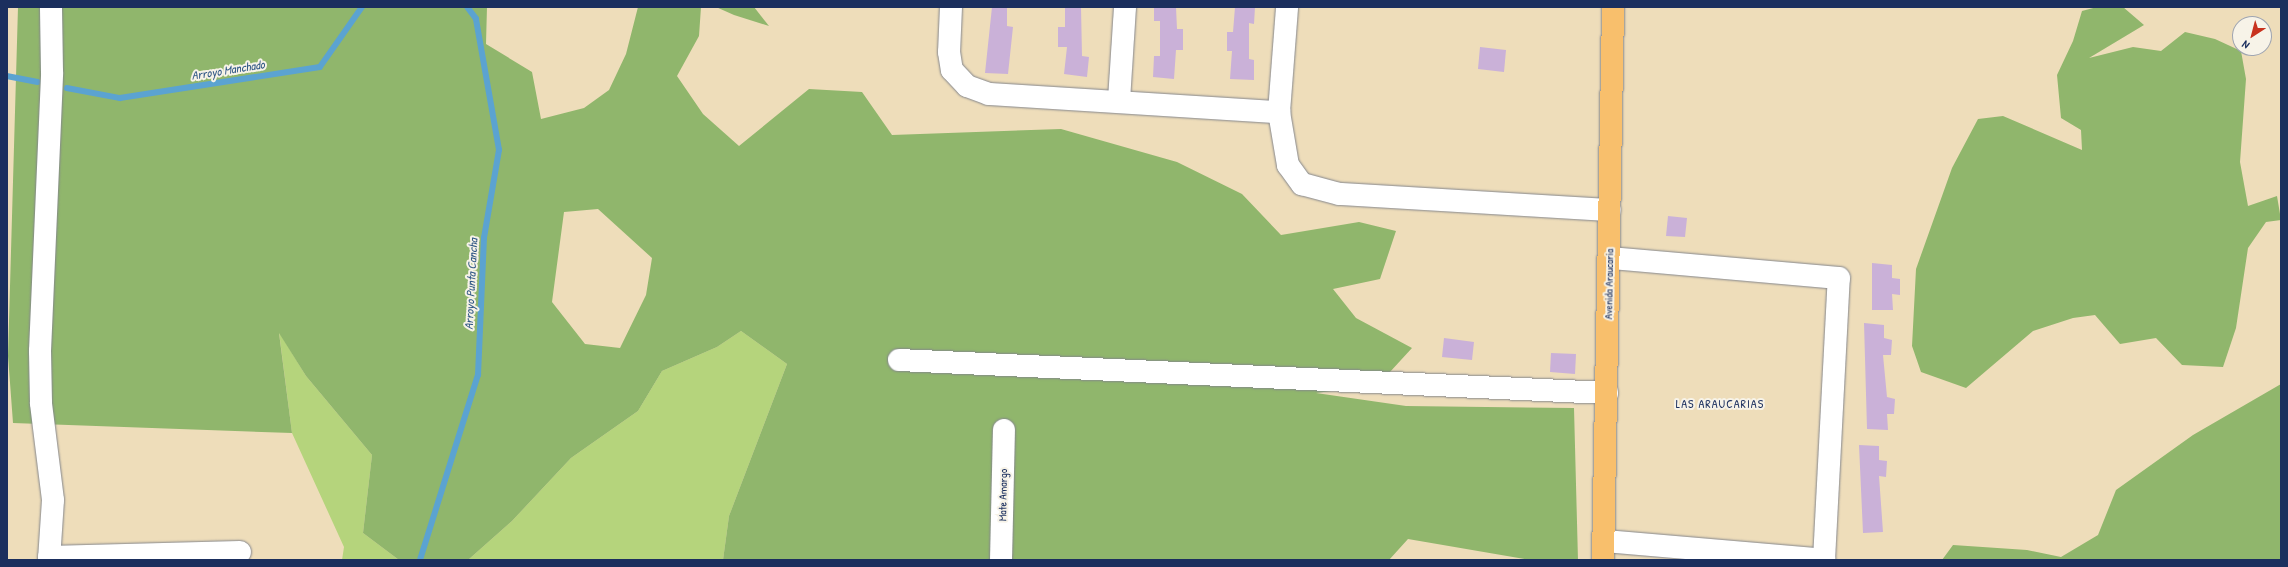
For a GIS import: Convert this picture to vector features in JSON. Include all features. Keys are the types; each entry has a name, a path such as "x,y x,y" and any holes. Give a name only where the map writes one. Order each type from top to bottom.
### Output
{"main road":[{"name":"Avenida Araucaria","path":"1604,551 1613,7"}],"street":[{"path":"50,7 52,72 40,351 41,403 53,500 49,559 165,557 240,552"},
{"path":"951,7 949,52 952,70 967,86 989,94 1120,100 1279,112"},
{"path":"1120,100 1125,7"},
{"path":"1287,7 1279,112 1288,165 1302,184 1340,194 1610,210"},
{"path":"1604,551 1824,560 1840,278 1609,258"},
{"path":"899,360 1607,393"},
{"name":"Mate Amargo","path":"1001,560 1004,430"}],"green space":[{"path":"18,7 487,7 486,44 532,72 541,119 584,108 609,90 626,54 638,7 701,7 699,36 677,76 703,114 739,146 809,89 862,92 892,135 1061,129 1177,162 1242,194 1281,235 1359,222 1396,231 1380,279 1333,289 1356,318 1412,348 1378,385 1316,393 1406,406 1574,408 1578,560 1530,560 1408,539 1389,560 723,560 729,516 787,364 741,331 717,347 662,371 638,411 571,458 512,521 468,560 399,560 363,533 372,455 306,376 279,333 292,433 13,423 8,356","holes":["598,209 652,258 646,295 620,348 585,344 552,302 564,212"]},
{"path":"716,7 754,7 769,26 734,15"},
{"path":"2097,7 2123,7 2144,25 2089,58 2133,47 2161,51 2185,32 2215,39 2232,47 2232,56 2242,56 2246,79 2240,162 2248,206 2277,196 2281,220 2266,222 2248,248 2236,328 2223,367 2182,365 2156,338 2120,344 2095,315 2073,318 2033,331 1966,388 1921,372 1912,346 1916,269 1952,168 1978,119 2003,116 2082,150 2081,130 2061,118 2057,75 2073,41 2082,11"},
{"path":"741,331 787,364 729,516 723,560 468,560 512,521 571,458 638,411 662,371 717,347"},
{"path":"279,332 306,376 372,455 363,533 399,560 342,560 344,547 292,433"},
{"path":"2281,384 2281,560 1942,560 1953,545 2027,550 2061,557 2098,535 2116,490 2193,435"}],"building":[{"path":"992,7 1007,7 1007,26 1013,27 1008,74 985,73"},
{"path":"1065,7 1081,7 1082,56 1089,57 1087,77 1064,74 1067,47 1058,47 1058,27 1065,27"},
{"path":"1154,7 1176,7 1177,29 1183,29 1183,50 1176,50 1174,79 1153,77 1154,56 1160,56 1160,21 1154,21"},
{"path":"1235,7 1255,7 1254,24 1249,23 1249,59 1254,60 1254,80 1230,79 1232,51 1227,51 1227,32 1233,32"},
{"path":"1480,47 1506,50 1504,72 1478,69"},
{"path":"1668,216 1687,218 1685,237 1666,236"},
{"path":"1872,263 1892,265 1892,278 1900,279 1900,295 1892,294 1893,310 1872,310"},
{"path":"1864,323 1884,325 1884,338 1892,340 1891,355 1883,355 1887,397 1895,399 1894,414 1887,414 1888,430 1867,429"},
{"path":"1444,338 1474,342 1472,360 1442,357"},
{"path":"1551,353 1576,354 1575,374 1550,372"},
{"path":"1859,445 1879,446 1879,460 1887,461 1886,477 1879,476 1883,532 1863,533"}],"waterway":[{"name":"Arroyo Manchado","path":"67,88 120,98 320,67 362,7"},
{"name":"Arroyo Punta Cancha","path":"420,560 478,375 484,238 499,150 476,19 467,7"},
{"name":"Arroyo Manchado","path":"7,76 37,82"}],"district":[{"name":"LAS ARAUCARIAS","path":"1720,404"}]}
